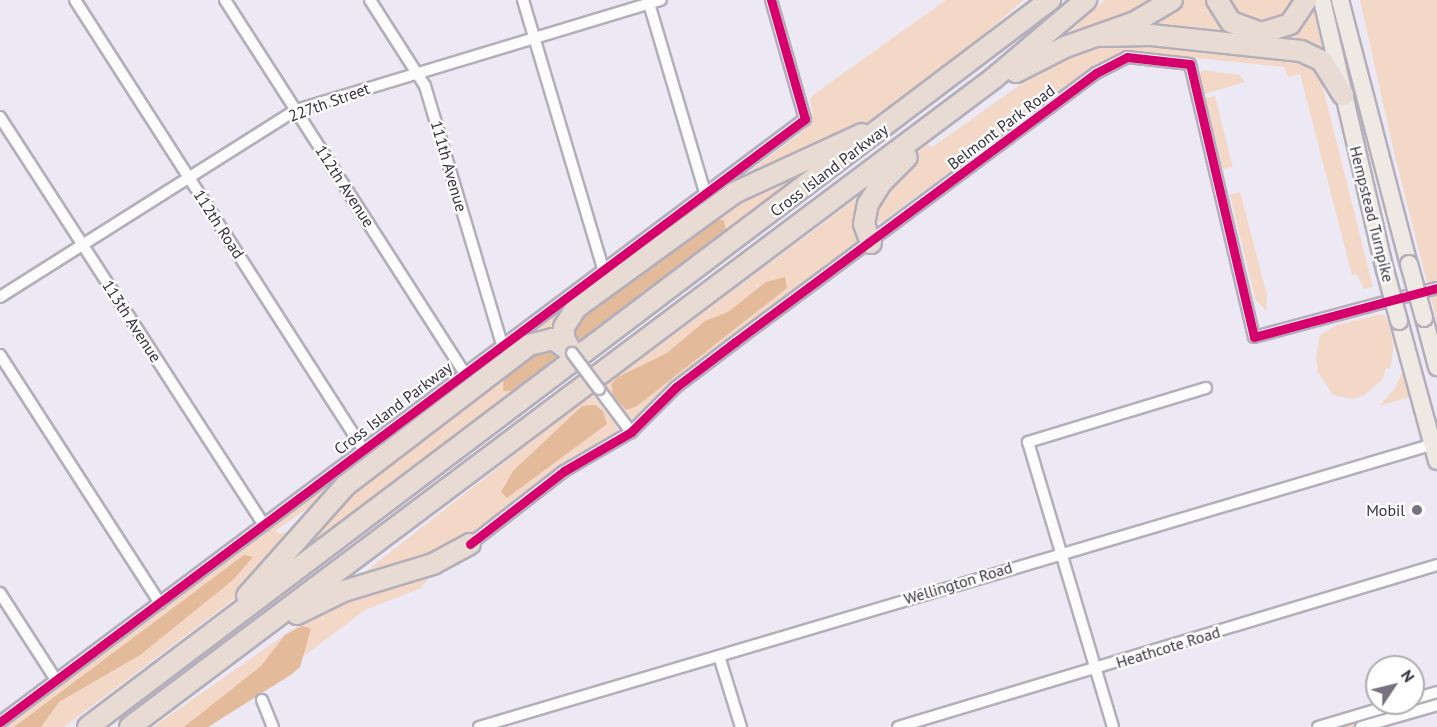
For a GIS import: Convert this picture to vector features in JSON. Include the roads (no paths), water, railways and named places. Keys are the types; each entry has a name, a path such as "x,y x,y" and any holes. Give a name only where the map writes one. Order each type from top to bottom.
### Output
{"highway":[{"path":"959,72 1029,0"},
{"name":"Cross Island Parkway","path":"88,727 959,72 1050,0"},
{"name":"Cross Island Parkway","path":"130,727 956,106 1086,0"},
{"path":"871,243 865,219 876,189 956,106 1054,51 1099,36 1147,16 1172,0"},
{"path":"1217,0 1231,22 1261,33 1290,24 1306,0"},
{"path":"1099,36 1151,35 1301,51 1320,59 1343,95"},
{"path":"572,353 564,334 571,312 720,202 747,185 906,112"},
{"path":"203,640 287,554 326,505 367,467 532,342 553,339 572,353"},
{"path":"212,665 334,595 433,564 470,544"}],"main road":[{"name":"Hempstead Turnpike","path":"1322,0 1385,270 1435,443 1437,461"},
{"name":"Hempstead Turnpike","path":"1340,0 1437,367"}],"street":[{"name":"112th Road","path":"75,0 363,449"},
{"name":"112th Avenue","path":"225,0 464,372"},
{"name":"111th Avenue","path":"370,0 425,86 502,344"},
{"path":"523,0 603,269"},
{"name":"227th Street","path":"0,297 188,176 296,110 648,2 661,0"},
{"name":"Cross Island Parkway","path":"0,722 464,372 805,119 771,0"},
{"path":"648,2 705,192"},
{"name":"Belmont Park Road","path":"470,544 564,471 631,432 676,387 1096,73 1126,57 1190,64 1254,337 1437,288"},
{"name":"113th Avenue","path":"0,117 264,525"},
{"path":"572,353 631,432"},
{"path":"0,355 160,603"},
{"path":"1113,727 1028,442 1206,388"},
{"name":"Wellington Road","path":"479,727 1060,552 1435,443"},
{"name":"Heathcote Road","path":"898,727 1437,565"},
{"path":"0,593 56,680"},
{"path":"719,656 741,727"},
{"path":"262,700 273,727"},
{"path":"1361,727 1437,705"},
{"path":"1318,727 1365,713"}],"place":[{"name":"Mobil","path":"1417,510"}]}
